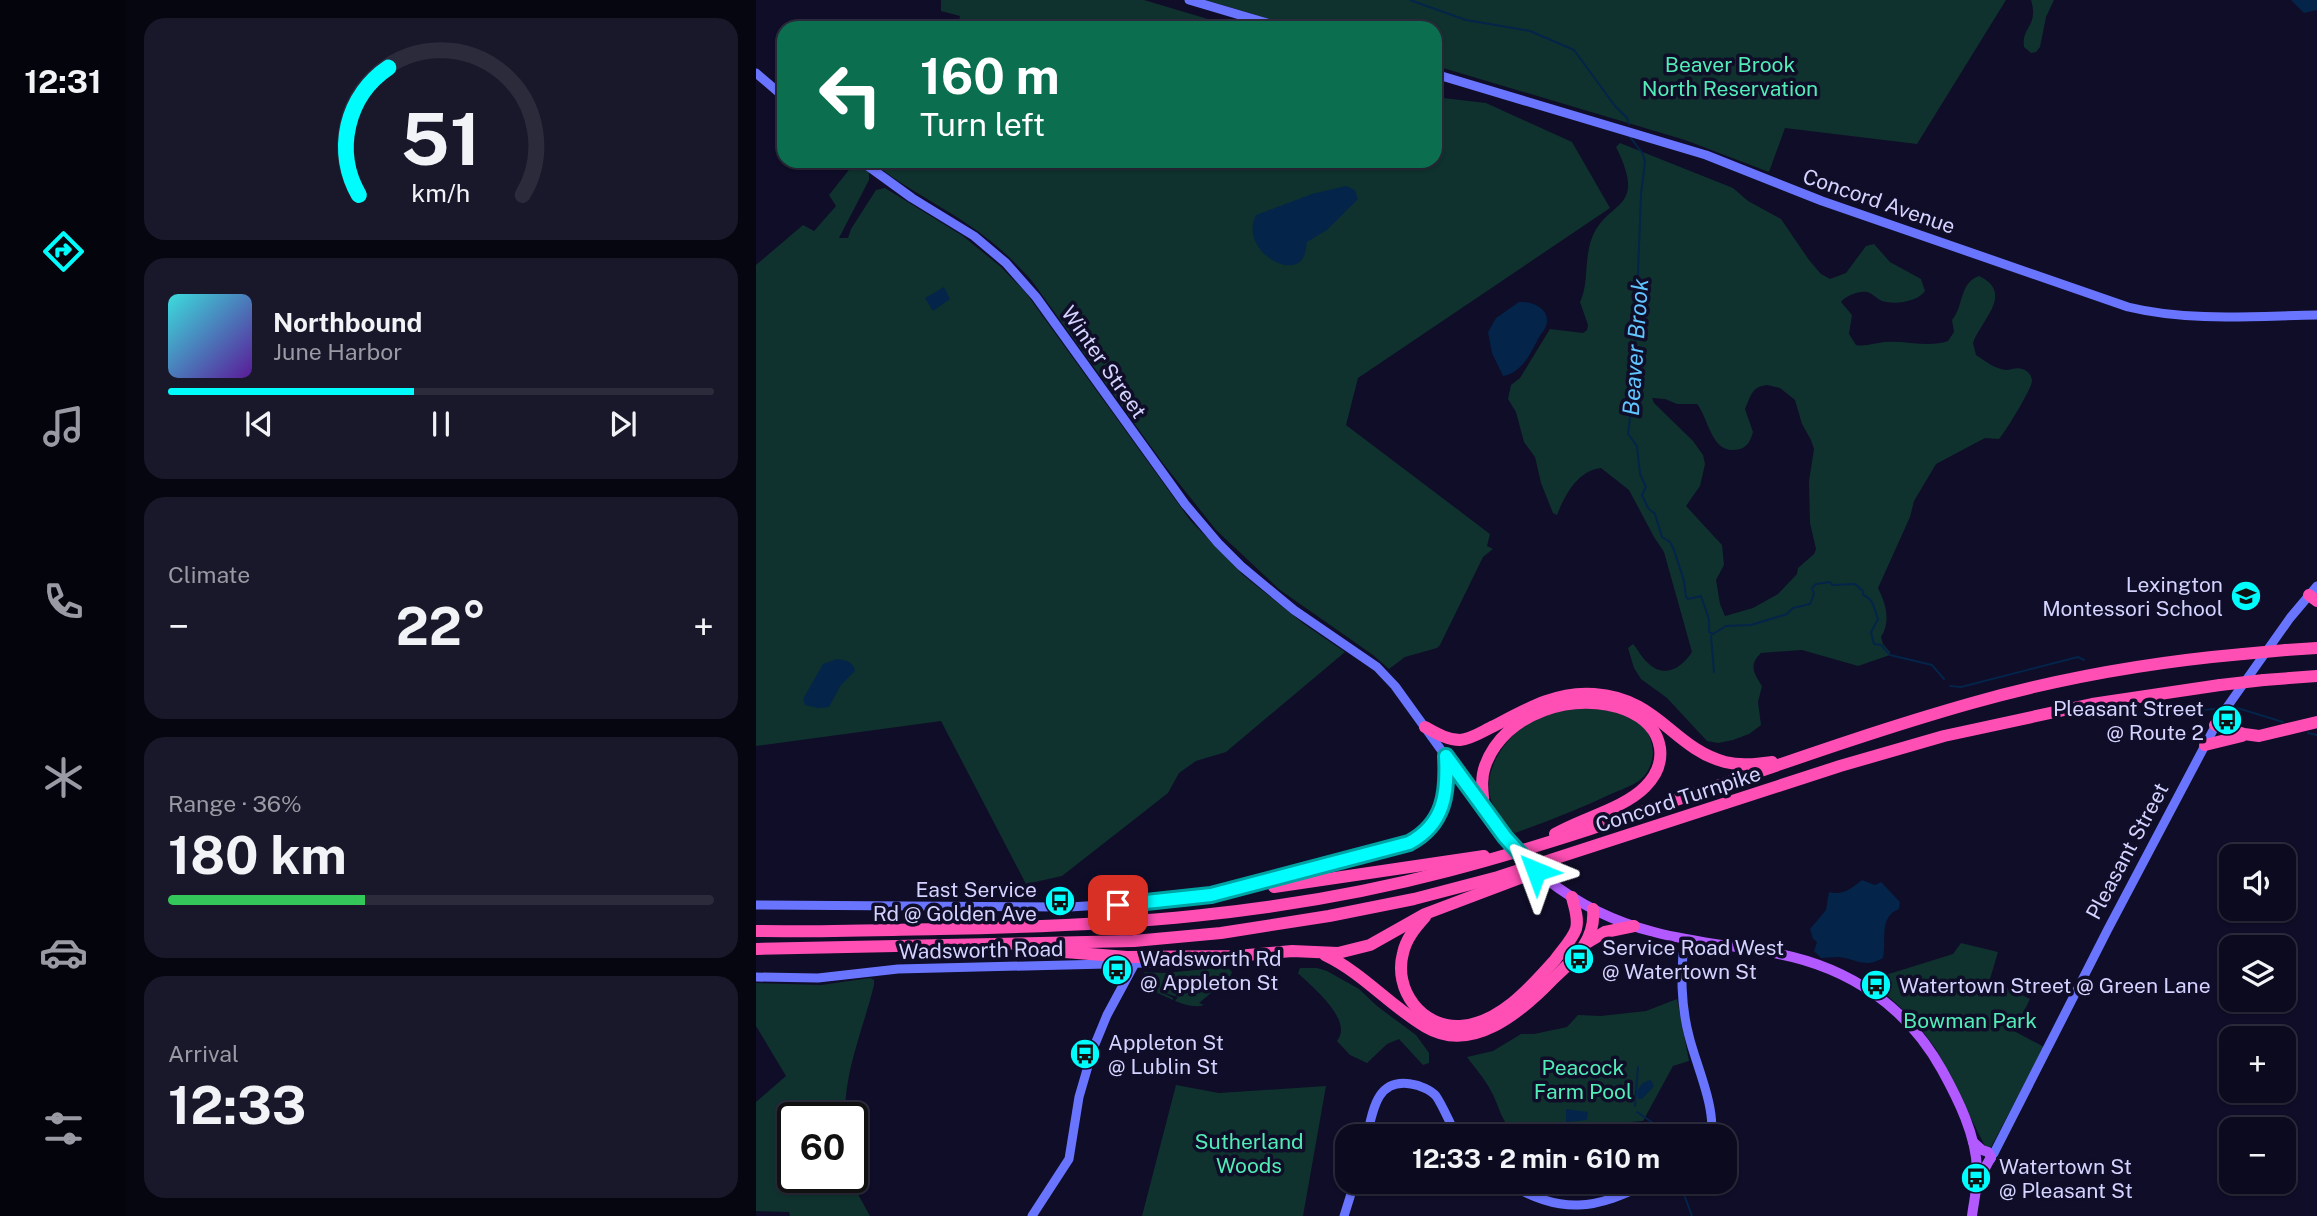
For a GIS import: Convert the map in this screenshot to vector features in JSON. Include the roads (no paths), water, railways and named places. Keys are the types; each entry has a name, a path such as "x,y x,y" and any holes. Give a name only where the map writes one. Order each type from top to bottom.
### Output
{"highway":[{"name":"Concord Turnpike","path":"1534,846 1940,712 2014,692 2120,670 2243,654 2317,648"},
{"name":"Concord Turnpike","path":"756,948 1005,945 1145,940 1264,927 1424,896 1569,855 1840,766 1944,736 2071,708 2220,685 2317,676"},
{"path":"1425,727 1450,739 1464,739 1551,699 1572,694 1598,694 1621,699 1645,709 1698,750 1720,760 1748,765 1800,759"},
{"path":"756,931 1050,927 1180,919 1340,896 1423,877 1534,846 1570,825 1629,799 1649,783 1657,769 1660,752 1656,734 1644,720 1620,708 1589,702 1561,705 1535,715 1508,734 1488,760 1482,780 1484,809"},
{"path":"2205,745 2250,735 2267,735 2317,722"},
{"path":"2216,725 2250,735"},
{"path":"1211,895 1416,839 1434,823 1443,806 1447,784 1446,756"},
{"path":"1211,895 1466,857 1507,855"},
{"path":"1005,945 1093,956 1237,956 1292,951 1338,953 1363,947 1428,913 1535,872 1569,855"},
{"path":"1428,913 1411,933 1405,947 1401,966 1403,984 1412,1003 1428,1018 1444,1024 1465,1026 1484,1020 1508,1006 1536,981 1557,957 1572,938 1576,928 1572,897"},
{"path":"1585,944 1593,929 1593,909"},
{"path":"1322,953 1356,973 1427,1027 1446,1034 1461,1035 1482,1031 1510,1016 1547,985 1585,944 1602,933 1634,926"}],"main road":[{"path":"1189,0 1260,21"},
{"path":"756,73 777,91"},
{"name":"Concord Avenue","path":"1442,76 1706,155 1822,201 2128,307 2186,317 2317,314"},
{"name":"Winter Street","path":"871,168 912,198 974,236 1006,263 1035,297 1185,504 1235,560 1294,610 1370,661 1395,686 1484,809"},
{"name":"Pleasant Street","path":"1972,1216 1984,1155 2205,745 2240,686 2314,594"},
{"path":"1484,809 1505,837 1545,878 1593,909 1634,926 1685,939 1799,958 1830,969 1866,987 1896,1010 1920,1034 1948,1082 1984,1155"},
{"path":"756,905 1070,907 1173,901 1211,895"},
{"path":"1685,939 1684,1011 1712,1124"},
{"name":"Wadsworth Road","path":"756,977 818,978 903,969 1134,965 1237,956"},
{"path":"1032,1216 1071,1156 1079,1097 1093,1049 1107,1015 1134,965"},
{"path":"1370,1124 1382,1090 1401,1083 1418,1086 1435,1095 1451,1124"},
{"path":"1344,1216 1351,1194"},
{"path":"1528,1194 1567,1208 1582,1208 1607,1202 1625,1194"}],"water":[{"path":"2291,0 2317,0 2317,10 2304,13"},
{"path":"1346,186 1355,190 1358,199 1327,230 1307,242 1304,256 1297,264 1278,263 1260,249 1254,239 1256,215 1312,194"},
{"path":"944,287 950,299 933,311 925,298"},
{"path":"1519,302 1533,304 1545,312 1547,324 1524,363 1514,372 1503,376 1492,353 1488,332 1496,318"},
{"path":"837,659 851,664 855,671 841,685 829,707 805,705 803,699 823,664"},
{"path":"1862,880 1875,885 1881,882 1900,902 1899,909 1892,913 1886,924 1883,958 1865,963 1839,957 1821,958 1814,951 1817,942 1810,929 1826,910 1829,892 1843,892"},
{"path":"1651,1080 1654,1086 1642,1099 1638,1099 1640,1086"},
{"path":"1566,1109 1588,1112 1587,1120 1566,1122"}],"waterway":[{"name":"Beaver Brook","path":"1410,0 1466,20 1530,31 1574,50 1629,124"},
{"name":"Beaver Brook","path":"1630,137 1643,154 1645,162 1641,194 1635,352 1637,362 1628,434 1637,446 1640,474 1646,487 1642,495 1648,508 1655,514 1662,537 1670,542 1674,550 1686,597 1688,599 1701,596 1709,619 1709,632 1713,634 1726,626 1751,625 1810,604 1814,594 1812,588 1816,584 1855,584 1872,602 1878,619 1871,632 1874,644 1881,645 1890,655 1932,665 1944,679"},
{"path":"1711,636 1714,672"},
{"name":"Beaver Brook","path":"1950,686 1961,687 2078,657 2084,660"},
{"name":"Beaver Brook","path":"2234,707 2283,722"},
{"name":"Beaver Brook","path":"2139,714 2214,709"},
{"name":"Beaver Brook","path":"2308,733 2317,735"},
{"path":"1635,1106 1638,1067"},
{"path":"1637,1112 1653,1124"},
{"path":"1684,1194 1692,1216"}],"place":[{"name":"Lexington Montessori School","path":"2246,596"},
{"name":"Pleasant Street @ Route 2","path":"2227,720"},
{"name":"East Service Rd @ Golden Ave","path":"1060,901"},
{"name":"Service Road West @ Watertown St","path":"1579,959"},
{"name":"Wadsworth Rd @ Appleton St","path":"1117,970"},
{"name":"Watertown Street @ Green Lane","path":"1876,985"},
{"name":"Appleton St @ Lublin St","path":"1085,1054"},
{"name":"Watertown St @ Pleasant St","path":"1976,1178"}],"park label":[{"name":"Beaver Brook North Reservation","path":"1730,76"},
{"name":"Bowman Park","path":"1970,1020"},
{"name":"Peacock Farm Pool","path":"1583,1079"},
{"name":"Sutherland Woods","path":"1249,1153"}]}
